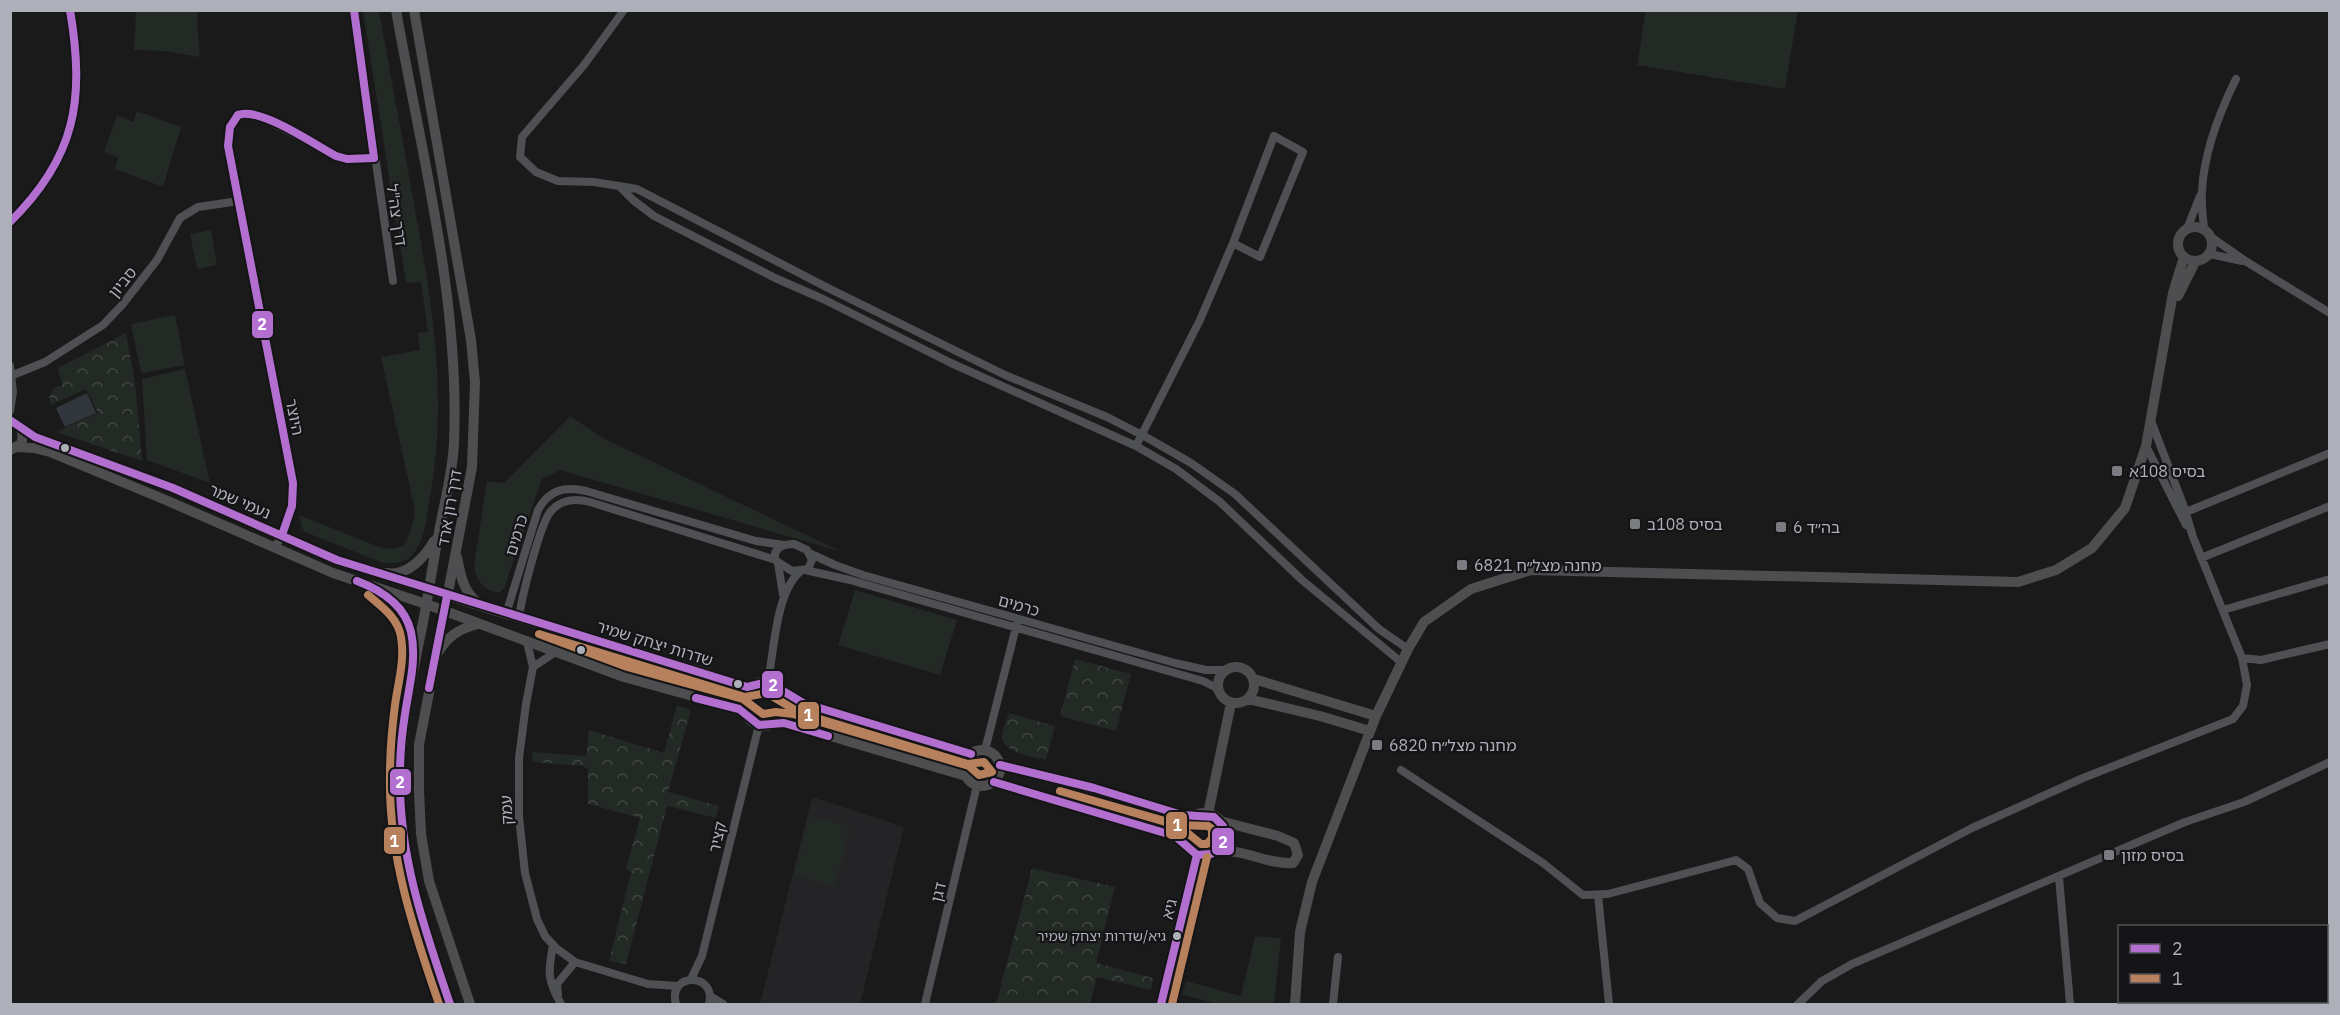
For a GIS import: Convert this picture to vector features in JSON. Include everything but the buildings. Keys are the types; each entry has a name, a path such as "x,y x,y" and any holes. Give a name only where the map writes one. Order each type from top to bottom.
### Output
{"street":[{"path":"10,223 22,213 43,187 67,142 76,106 79,70 78,51 70,10"},
{"name":"דרך צה\"ל","path":"354,10 393,281"},
{"name":"דרך רון ארד","path":"396,10 448,309 453,361 454,446 402,734 399,785 403,833 412,886 450,1005"},
{"name":"דרך רון ארד","path":"414,10 471,340 475,382 472,467 419,745 421,834 429,881 470,1005"},
{"path":"624,10 584,65 522,137 520,157 536,171 558,181 594,182 637,189 828,288 996,371 1107,417 1142,435 1191,463 1235,494 1379,629 1408,649"},
{"path":"2169,322 2178,294 2195,262 2206,258 2212,248 2207,233 2202,192 2206,156 2223,104 2236,79"},
{"name":"היוצר","path":"275,548 292,506 292,475 227,135 238,114 245,112 260,115 336,156 346,159 374,158"},
{"path":"1136,446 1200,320 1233,243 1274,135 1303,152 1260,257 1233,243"},
{"path":"620,186 633,200 654,216 775,278 823,299 951,363 1136,446 1176,470 1221,502 1302,580 1401,663"},
{"path":"2195,262 2180,253 2178,242 2187,229 2202,192"},
{"name":"סביון","path":"13,375 54,357 103,325 122,305 157,260 180,218 198,207 238,201"},
{"path":"2187,229 2198,227 2247,262 2330,313"},
{"path":"2210,254 2247,262"},
{"path":"1295,1005 1300,932 1312,882 1376,716 1408,649 1424,622 1471,589 1531,570 2018,582 2056,570 2092,548 2125,508 2146,446 2173,293 2184,257"},
{"path":"10,366 13,375 10,411"},
{"name":"נעמי שמר","path":"10,420 35,437 173,489 338,560 447,596"},
{"path":"1401,770 1542,863 1583,896 1608,894 1736,860 1748,869 1760,903 1777,918 1795,921 1972,828 2083,778 2233,718 2243,706 2247,685 2242,658 2201,558 2151,420"},
{"path":"13,450 23,439 22,430"},
{"path":"2146,446 2193,537"},
{"name":"נעמי שמר","path":"13,450 34,448 50,452 322,569 443,611"},
{"path":"2186,513 2330,453"},
{"name":"כרמים","path":"506,614 538,510 546,497 562,488 586,491 756,541 784,545"},
{"name":"כרמים","path":"519,618 544,523 553,509 567,500 590,502 777,561"},
{"path":"2201,558 2330,506"},
{"path":"362,568 391,574 406,570 428,551 439,530"},
{"path":"768,682 783,603 789,585 812,563 809,553 798,545 784,545 776,550 782,579 783,603"},
{"path":"456,551 461,579 466,590 481,605 490,609"},
{"name":"כרמים","path":"809,553 863,575 1018,619 1175,663 1206,670 1226,670"},
{"path":"777,561 788,569 803,571"},
{"name":"כרמים","path":"803,571 850,580 1203,681 1215,687 1219,692"},
{"path":"2223,610 2330,579"},
{"path":"375,587 397,606 407,620 411,631 414,662"},
{"name":"שדרות יצחק שמיר","path":"447,596 706,673 740,686 752,687"},
{"path":"443,611 554,653 635,680 732,707 746,713 759,725 765,726 777,722 790,724 966,776 977,785 989,785 999,774 1000,765 995,755 985,750 971,754 965,762 966,776"},
{"path":"985,750 1018,619"},
{"path":"434,660 454,633 462,628 478,624"},
{"name":"עמק","path":"527,642 533,667 519,758 519,817 525,873 530,898 541,928 554,945 575,962 648,984 678,986"},
{"path":"2242,658 2261,660 2330,644"},
{"path":"533,667 554,653"},
{"path":"1254,679 1254,690 1243,702 1231,703 1219,692 1218,681 1226,670 1233,667 1244,668 1254,679 1376,716"},
{"path":"746,713 744,702 752,687 768,682 776,684 786,695 803,704 971,754"},
{"path":"777,722 785,713 786,695"},
{"path":"1248,699 1320,716 1370,731"},
{"path":"1208,814 1231,703"},
{"name":"קציר","path":"691,980 702,956 759,725"},
{"path":"1798,1005 1822,981 1852,964 2185,822 2244,802 2330,762"},
{"path":"994,782 1174,836 1197,855 1236,852 1283,864 1293,863 1298,855 1294,843 1278,836 1220,821 1208,814 1181,815 1106,792 1000,765"},
{"name":"דגן","path":"925,1005 977,785"},
{"path":"1184,843 1185,825 1194,816"},
{"path":"1215,852 1224,837 1220,821"},
{"name":"גיא","path":"1161,1005 1197,855"},
{"path":"2059,877 2070,1005"},
{"path":"1598,895 1609,1005"},
{"path":"554,945 548,971 553,991 561,1005"},
{"name":"קציר","path":"702,956 704,983"},
{"path":"1334,1005 1338,957"},
{"path":"561,1005 557,984 575,962"},
{"path":"675,1002 678,986 691,980 704,983 710,1000 723,1005"},
{"name":"עמק","path":"648,984 675,1002"}],"shaded area":[{"path":"87,393 96,413 65,427 56,408"},
{"path":"812,797 904,827 860,1004 760,1004"}],"green space":[{"path":"1646,10 1798,11 1785,89 1637,65"},
{"path":"136,11 198,11 200,57 164,51 134,50"},
{"path":"363,11 379,11 426,275 436,350 438,425 435,464 424,533 418,547 409,558 393,563 383,563 305,532 299,515 379,547 391,549 403,546 406,542 415,510 381,357 420,350 418,333 428,332 421,282 406,283"},
{"path":"137,111 181,127 163,187 115,169 118,158 104,152 117,115 133,122"},
{"path":"211,230 217,265 197,269 190,234"},
{"path":"175,315 185,365 141,373 131,324"},
{"path":"126,333 135,382 142,461 56,432 98,413 86,389 51,405 49,397 54,388 62,385 58,368"},
{"path":"185,369 210,483 147,460 142,379"},
{"path":"570,416 603,438 842,552 560,470 542,479 504,588 499,593 489,590 476,576 474,565 487,481 504,483"},
{"path":"855,590 957,620 940,675 838,645"},
{"path":"1075,659 1131,674 1116,731 1060,716"},
{"path":"677,705 691,710 668,792 719,806 716,818 667,806 626,964 609,961 631,872 626,869 640,818 588,804 588,769 583,766 533,762 532,752 586,756 589,730 664,753"},
{"path":"1009,713 1055,726 1046,760 1019,753 1003,742 1002,736"},
{"path":"809,816 850,826 835,886 794,876"},
{"path":"1032,868 1115,887 1096,963 1153,978 1151,990 1097,977 1090,1004 996,1004"},
{"path":"1255,936 1281,938 1274,1004 1219,1004 1182,995 1186,981 1241,996"}],"transit line":[{"name":"2","path":"10,222 32,198 49,174 62,150 70,125 75,99 76,72 70,10"},
{"name":"2","path":"354,10 374,158"},
{"name":"2","path":"238,115 230,127 228,146 293,483 292,506 282,535"},
{"name":"2","path":"238,115 259,116 273,121 336,156 347,159 374,158"},
{"name":"2","path":"10,420 35,437 173,488 337,560 747,687 768,682 803,703 971,754"},
{"name":"2","path":"357,581 375,589 398,606 411,632 413,663 400,758 403,833 422,919 450,1004"},
{"name":"1","path":"368,595 397,624 401,637 402,663 390,757 390,804 393,833 404,891 439,1004"},
{"name":"2","path":"429,688 447,596"},
{"name":"1","path":"539,634 745,697 767,693 800,713 968,764 984,762 992,772 979,775 969,766 793,714 776,712 763,714 743,699 627,667 539,634"},
{"name":"2","path":"696,698 739,709 759,725 784,723 828,736"},
{"name":"2","path":"994,782 1175,836 1197,855 1211,854 1223,843 1223,826 1214,817 1182,815 1094,788 1000,765"},
{"name":"1","path":"1060,791 1179,825 1208,826 1212,829 1212,838 1207,844 1201,844 1179,826 1060,791"},
{"name":"2","path":"1161,1004 1197,855"},
{"name":"1","path":"1172,1004 1207,857"}],"place":[{"name":"בסיס 108א","path":"2117,471"},
{"name":"בסיס 108ב","path":"1635,524"},
{"name":"בה״ד 6","path":"1781,527"},
{"name":"מחנה מצל״ח 6821","path":"1462,565"},
{"name":"מחנה מצל״ח 6820","path":"1377,745"},
{"name":"בסיס מזון","path":"2109,855"},
{"name":"גיא/שדרות יצחק שמיר","path":"1177,936"}]}
